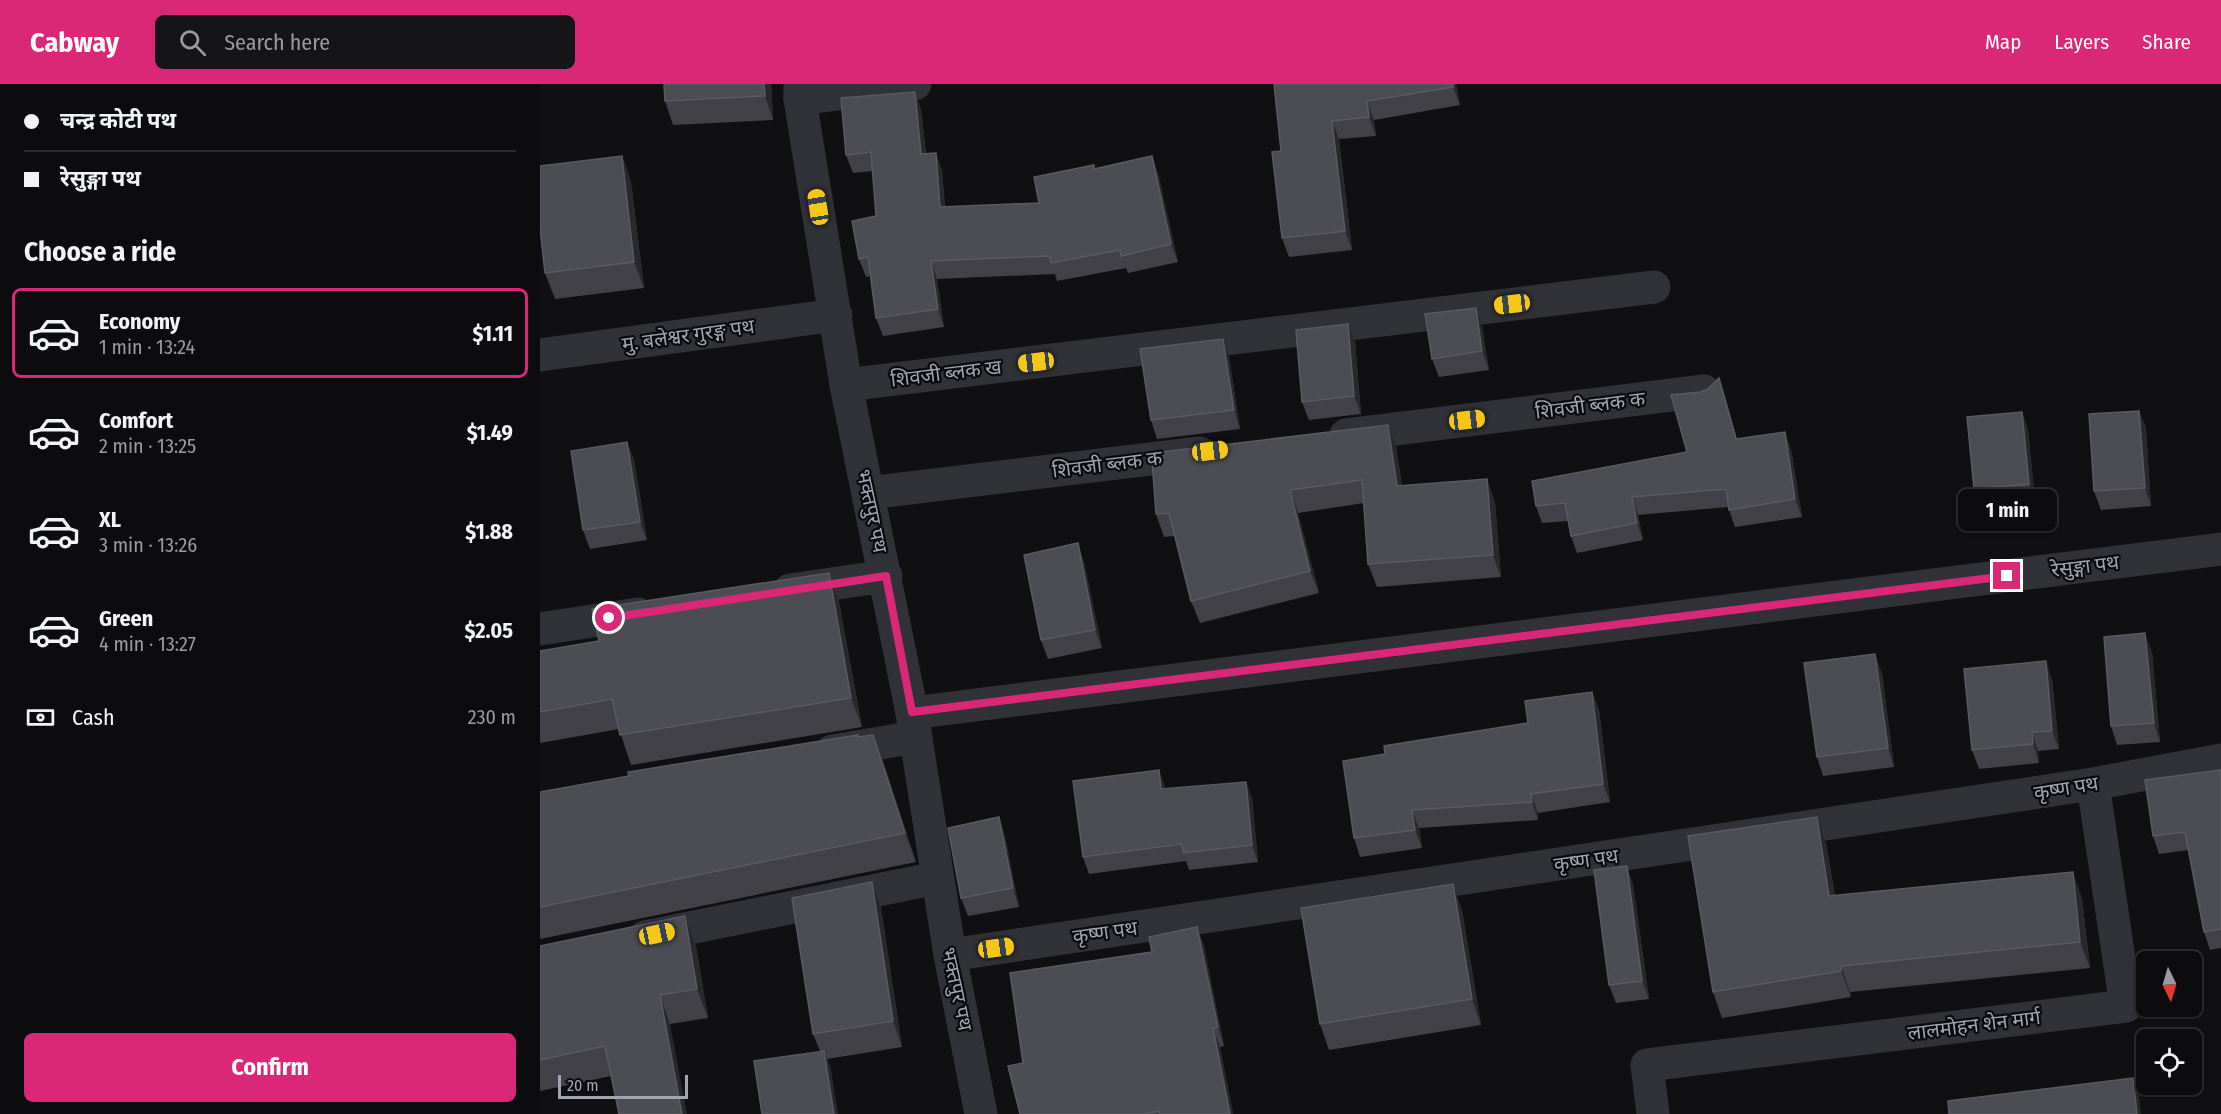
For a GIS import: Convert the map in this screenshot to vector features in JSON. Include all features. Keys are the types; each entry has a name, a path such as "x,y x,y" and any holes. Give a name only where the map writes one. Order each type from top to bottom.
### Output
{"street":[{"path":"800,91 915,84"},
{"name":"भक्तपुर पथ","path":"800,91 846,385 914,725 950,955 981,1114"},
{"name":"शिवजी ब्लक ख","path":"846,385 1654,287"},
{"name":"मु. बलेश्वर गुरङ्ग पथ","path":"540,356 836,315"},
{"name":"शिवजी ब्लक क","path":"1313,439 1704,391"},
{"name":"शिवजी ब्लक क","path":"868,493 1231,449"},
{"name":"रेसुङ्गा पथ","path":"798,757 914,725 2221,549"},
{"path":"759,595 886,576"},
{"path":"540,629 667,609"},
{"name":"कृष्ण पथ","path":"950,955 2093,784 2221,760"},
{"name":"लालमोहन शेन मार्ग","path":"1653,1114 1647,1065 2126,1006 2093,784"},
{"path":"610,944 937,878"}],"building":[{"path":"664,84 764,84 765,96 665,101"},
{"path":"1274,84 1453,84 1453,87 1367,101 1369,117 1332,121 1345,231 1282,238 1272,152 1281,151"},
{"path":"915,92 921,154 936,153 940,207 1039,203 1034,177 1094,165 1094,169 1152,156 1171,244 1121,256 1120,250 1051,263 1049,256 931,261 938,309 876,318 868,257 859,259 852,221 876,216 871,152 846,155 841,98"},
{"path":"622,156 634,262 545,273 540,228 540,166"},
{"path":"1476,308 1482,351 1432,359 1425,314"},
{"path":"1348,324 1354,396 1302,402 1296,330"},
{"path":"1223,339 1234,410 1151,420 1140,349"},
{"path":"1719,378 1736,439 1785,432 1795,499 1729,510 1726,489 1632,497 1637,523 1571,536 1565,503 1536,506 1532,481 1687,452 1671,395 1700,392 1708,389"},
{"path":"2139,411 2145,488 2094,491 2089,414"},
{"path":"2022,412 2029,484 1974,489 1967,417"},
{"path":"1388,425 1397,486 1487,479 1493,555 1368,564 1362,480 1290,490 1310,571 1191,601 1169,513 1156,514 1152,460 1155,459 1154,453"},
{"path":"627,442 640,522 583,530 571,451"},
{"path":"1078,543 1095,630 1041,640 1024,555"},
{"path":"829,573 851,698 620,735 612,699 540,712 540,651 599,641 592,609"},
{"path":"2145,633 2154,723 2111,726 2104,637"},
{"path":"1875,654 1888,748 1817,757 1804,663"},
{"path":"2046,661 2052,731 2032,732 2033,744 1972,750 1964,669"},
{"path":"1592,692 1603,784 1531,794 1532,802 1412,810 1415,830 1354,838 1343,761 1385,754 1384,746 1528,723 1525,701"},
{"path":"858,735 858,737 873,735 905,833 540,907 540,792 629,776 628,772"},
{"path":"1159,770 1161,789 1246,782 1252,845 1183,853 1182,844 1083,857 1073,781"},
{"path":"2221,770 2221,929 2204,932 2185,832 2153,836 2145,780"},
{"path":"999,817 1013,888 961,898 948,828"},
{"path":"1817,817 1829,896 2073,872 2080,942 1841,966 1841,971 1713,992 1688,836"},
{"path":"1627,866 1642,981 1609,985 1594,870"},
{"path":"872,882 893,1021 813,1034 792,898"},
{"path":"1453,884 1472,999 1320,1024 1301,908"},
{"path":"685,916 697,989 660,995 682,1114 619,1114 605,1046 540,1060 540,946"},
{"path":"1197,927 1218,1027 1213,1028 1230,1114 1160,1114 1159,1111 1144,1114 1020,1114 1008,1066 1023,1063 1010,973 1152,952 1149,937"},
{"path":"824,1051 834,1114 762,1114 754,1061"},
{"path":"2133,1078 2137,1114 1949,1114 1948,1101"}],"route":[{"path":"609,618 886,576 912,712 2007,576"}]}
